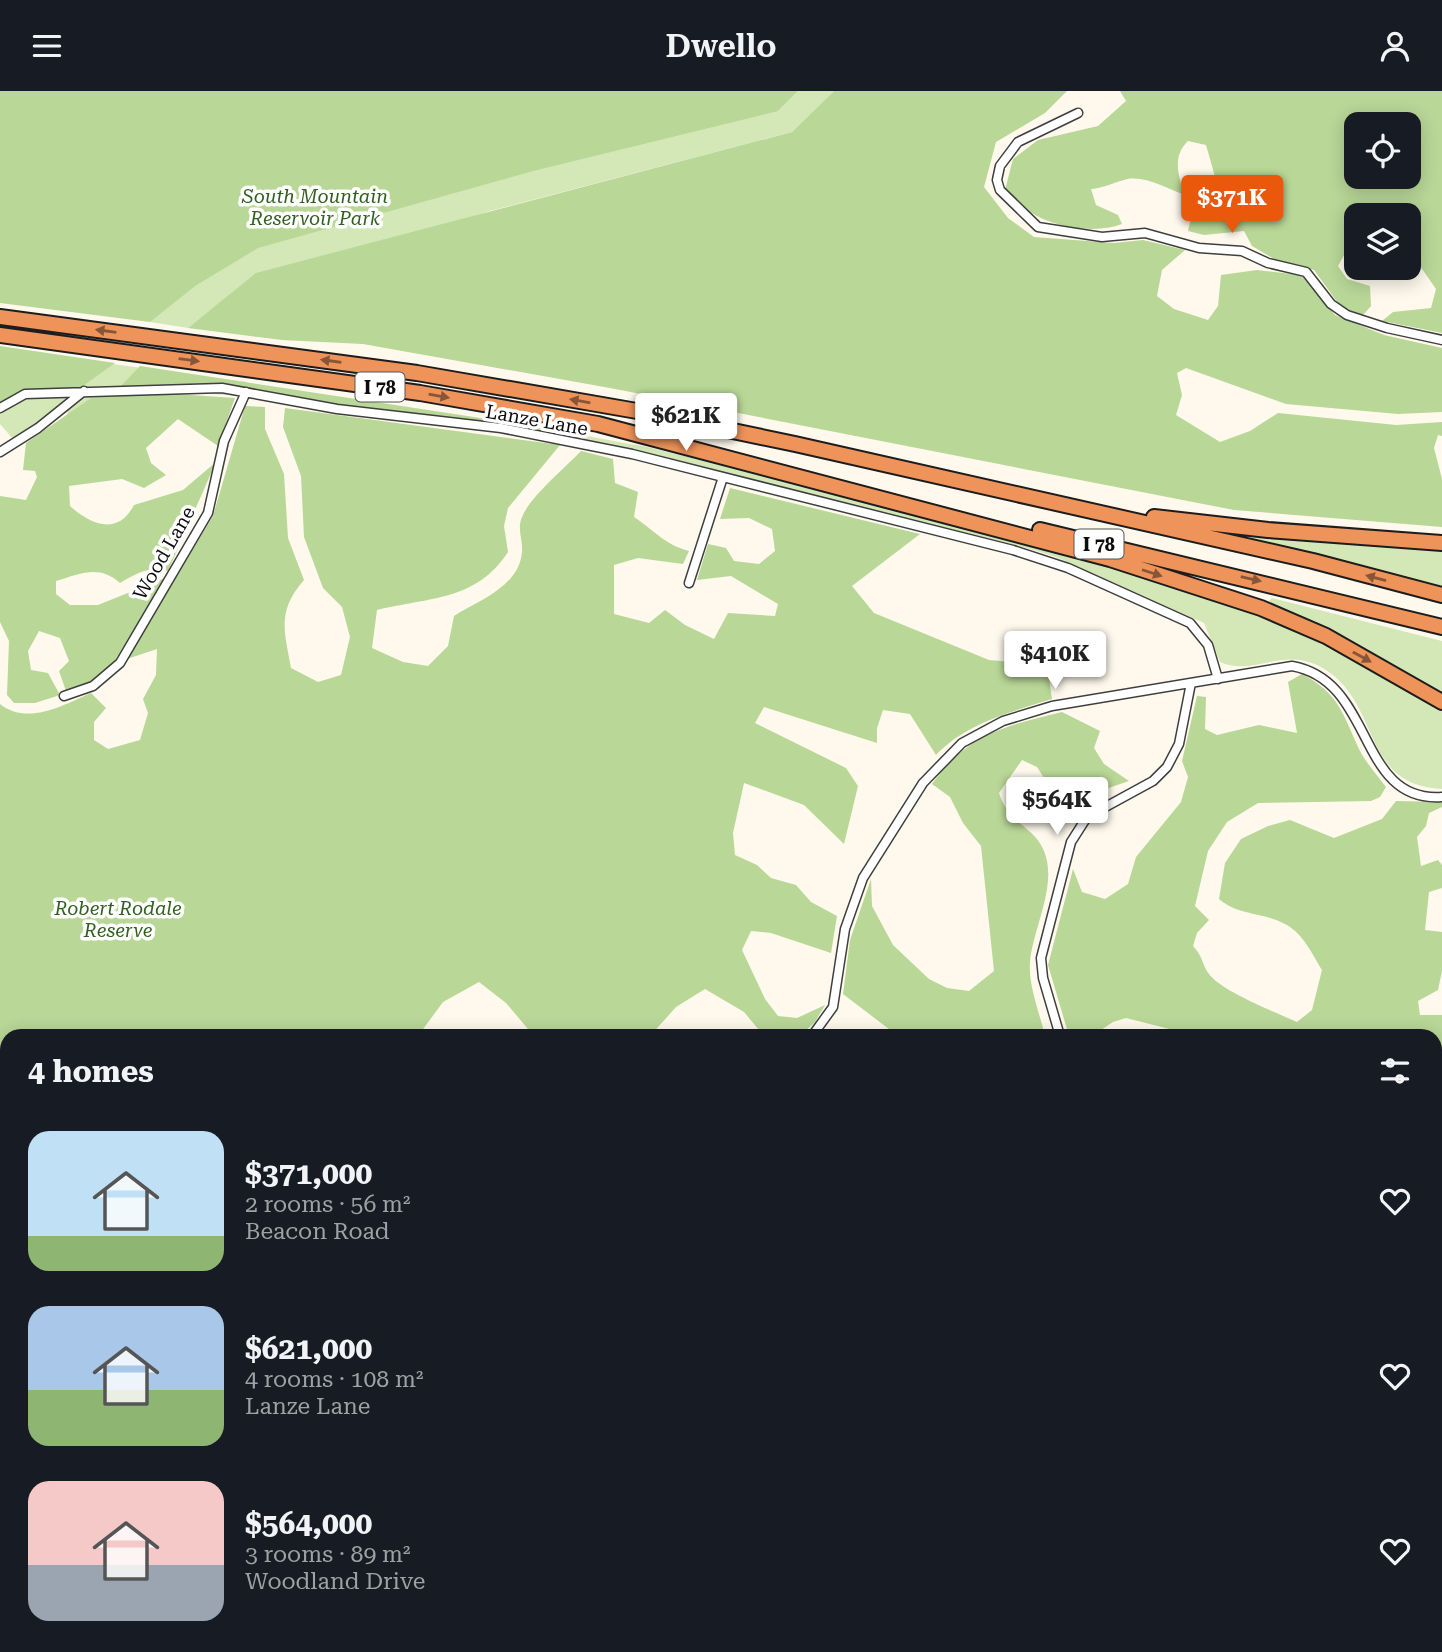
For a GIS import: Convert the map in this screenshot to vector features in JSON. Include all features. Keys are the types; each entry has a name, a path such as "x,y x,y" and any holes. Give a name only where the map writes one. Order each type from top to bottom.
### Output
{"highway":[{"name":"I 78","path":"0,317 417,373 637,411 1313,561 1442,595"},
{"name":"I 78","path":"0,335 420,393 597,424 755,465 1269,583 1442,627"},
{"path":"795,444 1129,513 1222,526 1442,543"},
{"path":"755,465 1110,559 1261,608 1326,636 1442,702"}],"street":[{"path":"1078,113 1040,129 1010,149 997,175 1000,190 1038,227 1102,237 1145,233 1199,248 1242,251 1268,263 1306,272 1331,304 1347,315 1387,328 1442,340"},
{"name":"Lanze Lane","path":"0,408 25,394 176,387 222,388 337,409 541,435 1013,549 1068,568 1190,623 1208,645 1218,679"},
{"path":"0,452 47,422 83,391"},
{"name":"Wood Lane","path":"64,696 93,686 120,663 208,513 224,441 246,392"},
{"path":"689,583 723,477"},
{"path":"817,1029 834,1007 845,929 863,878 923,783 946,756 989,727 1036,710 1282,666 1315,673 1334,686 1394,783 1412,793 1442,797"},
{"path":"1058,1029 1042,978 1041,958 1071,842 1087,817 1153,781 1167,767 1179,744 1191,683"}],"green space":[{"name":"South Mountain Reservoir Park","path":"0,91 778,111 798,91 834,91 792,132 486,212 208,312 188,328 150,322 167,307"},
{"name":"South Mountain Reservoir Park","path":"0,91 798,91 778,111 533,171 258,248 195,286 150,322 0,303"},
{"path":"834,91 1067,91 1045,113 996,142 984,187 1008,218 1034,237 1114,243 1143,240 1185,250 1162,270 1157,296 1174,309 1208,320 1218,306 1221,275 1257,270 1301,275 1335,315 1384,335 1442,348 1442,412 1398,414 1286,404 1186,368 1177,373 1182,395 1176,415 1220,442 1250,431 1278,413 1396,425 1442,422 1442,436 1438,435 1434,448 1442,479 1442,527 1234,510 610,388 363,344 282,340 188,328 256,273 792,132"},
{"path":"1120,91 1442,91 1442,333 1382,321 1393,312 1431,308 1436,289 1421,267 1421,203 1344,203 1344,255 1338,266 1344,275 1344,280 1370,286 1371,306 1363,315 1341,307 1314,270 1276,260 1252,246 1244,231 1204,235 1188,231 1191,218 1227,217 1238,203 1231,190 1218,187 1206,145 1188,141 1180,153 1178,167 1185,195 1139,179 1091,189 1096,205 1118,215 1122,224 1111,227 1075,228 1051,222 1030,212 1005,190 1013,159 1038,140 1098,126 1126,101"},
{"path":"0,346 115,363 80,388 13,394 0,405"},
{"path":"0,349 247,382 243,396 161,391 112,392 68,423 67,404 14,440 0,424"},
{"path":"140,366 539,427 545,433 339,406 237,387 197,384 120,387"},
{"path":"161,393 235,398 218,446 178,419 146,448 151,463 166,475 144,488 122,479 69,486 70,506 95,522 112,524 128,515 134,505 183,490 216,462 168,571 149,570 120,583 105,574 89,572 56,581 56,594 70,605 98,605 165,578 111,667 94,682 66,691 59,671 69,661 60,638 39,631 28,651 31,670 48,673 60,695 35,703 14,703 7,695 9,641 0,622 0,496 26,500 37,477 35,471 23,470 26,443 91,398"},
{"name":"Robert Rodale Reserve","path":"245,406 265,407 265,429 284,474 288,538 304,580 295,591 286,611 285,632 291,668 318,682 341,675 350,637 342,607 323,588 304,537 301,476 283,427 285,408 560,445 508,508 504,526 508,552 495,568 481,580 450,595 377,610 372,648 403,662 428,666 448,646 454,616 486,598 514,575 522,552 521,520 527,507 581,451 613,459 615,483 638,492 634,517 666,541 689,551 683,564 638,558 614,565 614,614 649,623 665,610 685,625 714,639 728,613 775,616 778,604 731,576 697,580 708,544 726,548 734,561 759,564 775,551 772,529 749,518 720,519 730,488 920,534 852,586 874,613 989,660 1047,665 1052,699 975,727 936,755 910,714 883,710 877,728 877,743 764,707 755,723 846,768 858,786 844,844 804,805 744,783 733,833 735,855 757,865 771,878 796,885 811,902 837,916 831,953 771,933 751,931 742,950 765,999 778,1016 797,1018 825,1005 808,1029 758,1029 744,1012 705,989 676,1007 656,1029 528,1029 506,1003 479,982 443,1002 423,1029 0,1029 0,704 22,713 34,713 57,708 91,693 106,708 94,722 94,740 108,749 140,740 148,713 143,699 156,675 157,649 127,659 213,516"},
{"path":"539,427 651,448 783,480 1133,572 1282,621 1442,708 1442,789 1416,784 1398,774 1385,760 1346,687 1329,672 1299,660 1246,666 1220,662 1204,623 1056,557 691,465 545,433"},
{"path":"1200,529 1442,549 1442,589"},
{"path":"1272,598 1442,641 1442,694 1313,622 1267,603"},
{"path":"1302,674 1325,689 1339,707 1363,756 1386,787 1380,797 1371,801 1258,803 1227,822 1208,851 1195,906 1209,920 1197,933 1193,946 1215,981 1250,1001 1297,1022 1312,1010 1322,970 1306,944 1291,928 1277,920 1235,908 1219,899 1225,863 1241,839 1268,826 1290,820 1334,838 1382,819 1396,801 1442,802 1442,807 1429,813 1426,826 1417,837 1421,866 1438,860 1442,865 1442,888 1429,892 1425,930 1442,932 1442,971 1438,990 1418,1001 1420,1015 1442,1015 1442,1029 1169,1029 1126,1018 1102,1029 1067,1029 1048,965 1073,869 1082,892 1105,899 1128,884 1136,857 1181,802 1188,777 1182,761 1197,696 1206,697 1205,729 1217,735 1259,725 1297,733 1288,682"},
{"path":"1062,712 1100,731 1094,748 1104,764 1129,781 1094,793 1067,814 1037,767 1022,760 999,793 1009,812 1040,843 1048,864 1047,892 1030,962 1033,990 1043,1029 889,1029 843,994 850,940 871,879 872,906 893,945 929,979 947,988 969,991 994,971 981,846 963,823 950,797 932,784 945,767 973,743 989,734"}]}
